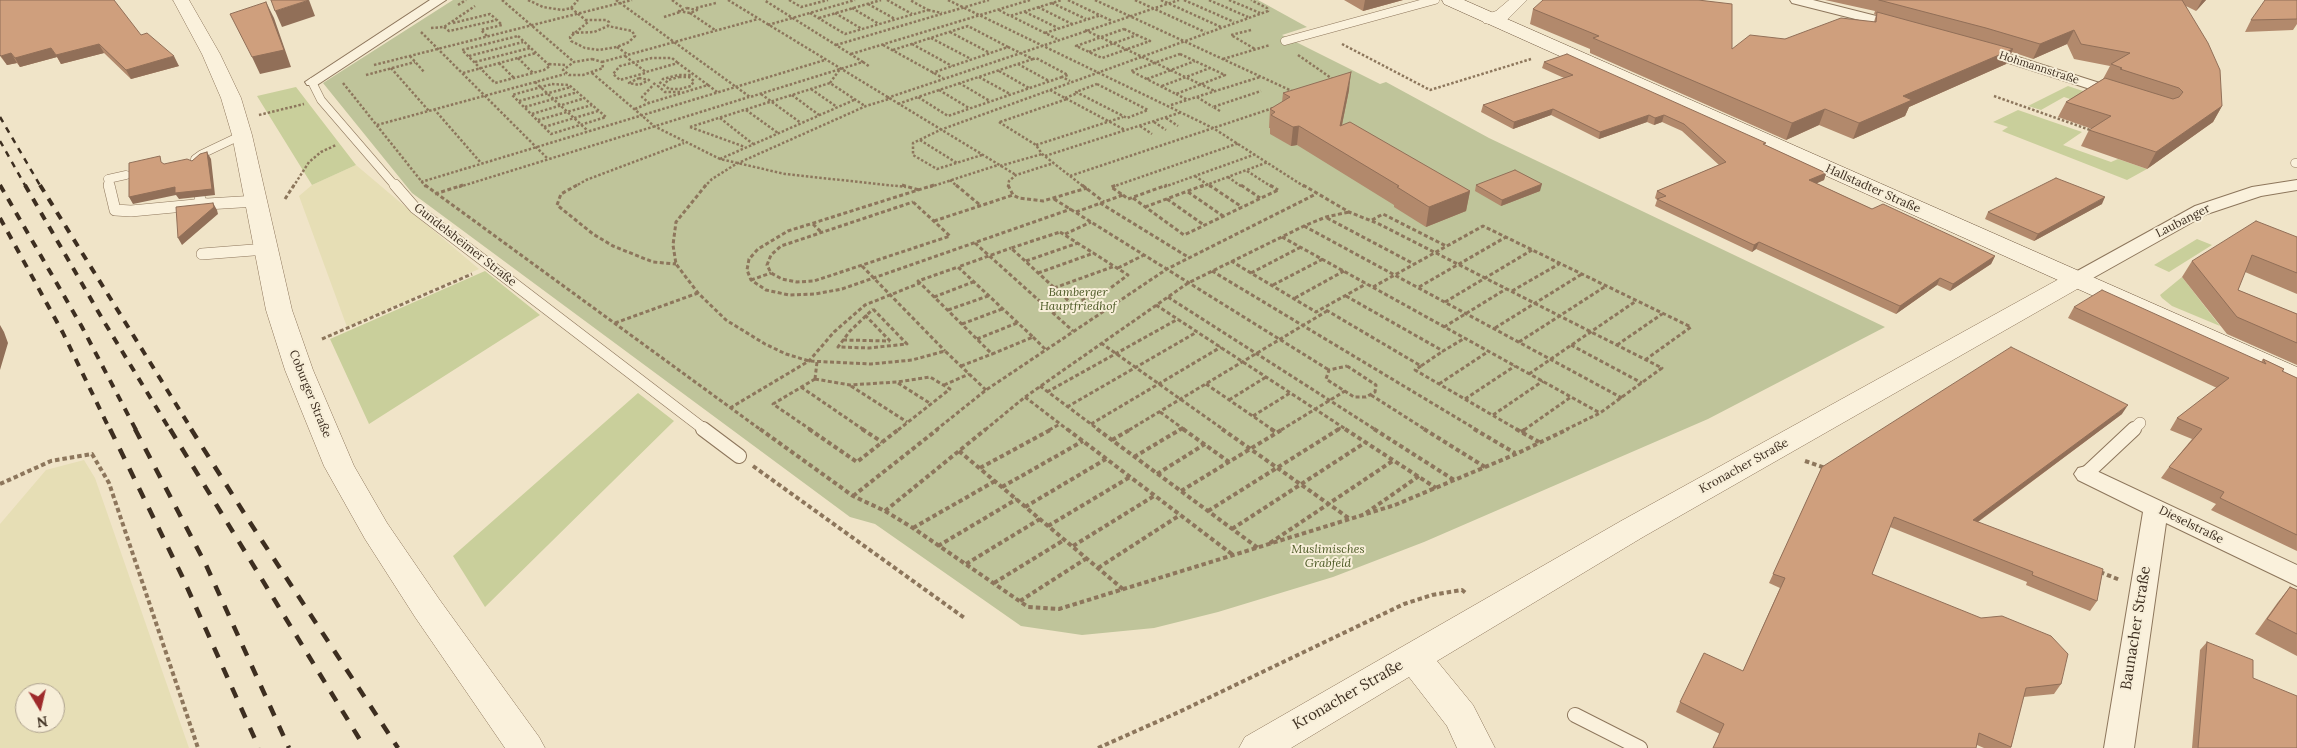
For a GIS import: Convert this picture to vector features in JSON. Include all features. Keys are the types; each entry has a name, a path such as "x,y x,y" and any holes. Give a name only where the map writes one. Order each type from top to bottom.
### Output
{"street":[{"name":"Coburger Straße","path":"181,0 211,54 231,98 240,127 279,310 299,370 339,466 376,531 421,599 526,748"},
{"name":"Gundelsheimer Straße","path":"312,82 439,0"},
{"name":"Hallstadter Straße","path":"1450,0 2297,377"},
{"path":"1490,19 1502,15 1519,0"},
{"path":"1797,0 1912,29"},
{"name":"Hohmannstraße","path":"1966,45 2131,97"},
{"name":"Laubanger","path":"2077,279 2201,210 2258,192 2297,185"},
{"name":"Kronacher Straße","path":"1258,748 1774,449 2077,279"},
{"name":"Dieselstraße","path":"2086,474 2297,576"},
{"name":"Baunacher Straße","path":"2118,748 2156,508"},
{"name":"Kronacher Straße","path":"1413,657 1460,716 1476,748"}],"lane":[{"path":"1285,41 1435,0"},
{"name":"Gundelsheimer Straße","path":"312,82 321,100 352,138 415,208 739,456"},
{"path":"192,161 240,127"},
{"path":"126,175 108,179 115,210 131,211 203,202 256,200"},
{"path":"202,254 266,250"},
{"path":"2086,474 2140,423"},
{"path":"1575,715 1640,748"}],"path":[{"path":"502,0 574,62"},
{"path":"528,0 543,7 555,9 571,8 586,20 606,20 609,22 608,26"},
{"path":"571,8 578,0"},
{"path":"616,0 750,97"},
{"path":"369,66 632,0"},
{"path":"672,0 684,8 696,8 716,3"},
{"path":"728,0 1016,175"},
{"path":"764,0 870,67"},
{"path":"789,0 801,7 828,0"},
{"path":"813,0 818,3"},
{"path":"767,25 855,0"},
{"path":"818,18 882,0"},
{"path":"887,0 912,14"},
{"path":"910,0 928,10 943,14"},
{"path":"341,81 421,182 434,194 853,496 885,511 913,528 1028,607 1059,609 1395,505 1516,454 1600,413 1662,368 1436,252 1371,220 1349,212 1317,194 1239,143 1183,112 948,0"},
{"path":"836,46 989,0"},
{"path":"850,54 1030,0"},
{"path":"1010,16 1062,0"},
{"path":"1068,0 1113,21"},
{"path":"1095,0 1296,93"},
{"path":"1135,0 1206,32"},
{"path":"1161,0 1221,27"},
{"path":"945,351 912,360 871,364 817,362 809,361 765,344 726,320 698,293 676,264 673,245 676,222 696,195 712,179 736,164 866,106 1020,52 1179,0"},
{"path":"1184,0 1235,22"},
{"path":"1209,0 1249,17"},
{"path":"1229,0 1260,13"},
{"path":"982,155 936,169 913,155 913,143 940,130 1182,40 1268,11 1267,8 1251,0"},
{"path":"1052,3 1087,20"},
{"path":"868,4 896,19"},
{"path":"430,28 444,27 474,6"},
{"path":"1038,7 1073,24"},
{"path":"680,12 684,8"},
{"path":"664,17 680,12 690,13 696,11 696,8"},
{"path":"852,8 879,24"},
{"path":"810,13 845,34 928,10"},
{"path":"998,10 1057,40"},
{"path":"1024,12 1059,29"},
{"path":"690,13 715,31"},
{"path":"835,13 862,29"},
{"path":"449,24 490,14 502,25 481,30 487,37"},
{"path":"1044,33 1101,15"},
{"path":"446,19 455,20"},
{"path":"511,30 548,64 567,65 592,59 602,62 758,19"},
{"path":"444,27 450,32 497,20"},
{"path":"572,34 594,32 608,26 624,28 635,33 629,42 617,46 598,50 585,48 571,41 570,37 572,34 588,22 586,20"},
{"path":"959,22 1032,59"},
{"path":"893,50 968,26"},
{"path":"1124,29 1150,41 1102,58 1076,46 1100,37 1124,29"},
{"path":"419,30 548,159"},
{"path":"1085,30 1215,91"},
{"path":"1251,30 1231,35 1256,49"},
{"path":"950,32 990,53"},
{"path":"1319,32 1430,90 1560,50"},
{"path":"1089,52 1137,35"},
{"path":"518,36 462,50 495,83 544,70 550,66 548,64"},
{"path":"931,38 971,60"},
{"path":"468,56 524,42"},
{"path":"883,44 943,79"},
{"path":"912,44 952,66"},
{"path":"1222,59 1272,44"},
{"path":"617,46 646,72"},
{"path":"932,73 1008,47"},
{"path":"474,62 530,48"},
{"path":"462,73 536,53"},
{"path":"1295,53 1341,85"},
{"path":"1176,94 1225,75 1180,54 1131,71 1146,79 1161,86 1176,94 1188,100"},
{"path":"410,56 424,72"},
{"path":"518,58 534,73"},
{"path":"678,63 620,80 613,74 620,66 652,58 672,58 717,92"},
{"path":"897,104 959,83 1036,58 1068,75 948,116 918,97"},
{"path":"421,182 825,60"},
{"path":"1146,79 1195,61"},
{"path":"366,74 415,62"},
{"path":"377,125 565,74 575,76 592,73 603,68 602,62"},
{"path":"434,194 862,62"},
{"path":"499,63 515,78"},
{"path":"1018,64 1049,81"},
{"path":"565,74 563,70 567,65"},
{"path":"391,68 429,111"},
{"path":"1161,86 1210,68"},
{"path":"746,148 690,127 830,83 840,69"},
{"path":"999,70 1030,88"},
{"path":"641,78 646,72"},
{"path":"592,73 654,126 684,143 720,159 786,174 897,184 919,190"},
{"path":"684,92 665,92 658,86 663,79 678,75 694,75"},
{"path":"648,82 646,78 641,78 632,80 629,83 639,85 648,82 667,82 679,77 689,78 694,83 706,84"},
{"path":"979,77 1010,95"},
{"path":"1062,77 1070,82"},
{"path":"1170,106 1261,77"},
{"path":"504,81 512,88"},
{"path":"535,82 589,131"},
{"path":"648,103 642,97 656,82"},
{"path":"667,82 664,85 669,89 680,89 691,86 694,83"},
{"path":"830,83 866,106"},
{"path":"959,83 990,102"},
{"path":"552,84 571,86 606,117 551,134 512,95 552,84"},
{"path":"635,110 648,103 706,84"},
{"path":"1036,145 1148,110 1097,84 1076,92 1078,93 1066,99 999,122 1036,145 1043,155 1104,202"},
{"path":"518,101 571,86"},
{"path":"811,89 837,107"},
{"path":"939,90 970,109"},
{"path":"1049,90 1125,130"},
{"path":"1214,107 1261,91"},
{"path":"524,108 578,92"},
{"path":"760,93 801,123"},
{"path":"1078,93 1124,117"},
{"path":"791,95 819,115"},
{"path":"1994,96 2100,134"},
{"path":"1197,97 1220,111"},
{"path":"531,114 585,98"},
{"path":"720,159 855,99"},
{"path":"240,127 321,100"},
{"path":"538,120 592,105"},
{"path":"1070,176 1278,106"},
{"path":"434,109 481,164"},
{"path":"745,109 778,134"},
{"path":"544,127 598,111"},
{"path":"1071,209 842,289 815,294 789,295 766,290 751,280 747,270 749,259 758,249 788,231 999,165 1043,155 1183,112"},
{"path":"719,118 753,144"},
{"path":"1165,118 1178,126"},
{"path":"1153,121 1166,130"},
{"path":"1140,126 1152,134"},
{"path":"285,199 309,162 321,152 352,138"},
{"path":"920,140 957,163"},
{"path":"676,264 652,262 613,246 593,234 558,205 561,194 586,180 684,143"},
{"path":"1239,143 1111,187 1128,199 1133,198 1256,154"},
{"path":"1145,207 1269,162"},
{"path":"1054,163 1016,175 1009,181 1008,188 1013,195 1030,201 1054,199 1087,188"},
{"path":"1133,198 1184,235 1278,190 1247,170"},
{"path":"1194,176 1242,207"},
{"path":"1227,177 1260,198"},
{"path":"950,180 981,206"},
{"path":"1187,192 1223,216"},
{"path":"853,496 986,390 1166,269 1317,194"},
{"path":"934,221 1013,195"},
{"path":"1076,212 1123,195"},
{"path":"1054,199 1329,370 1347,366 1376,384 1375,392 1371,395 1354,397 1326,379 1329,370"},
{"path":"1167,199 1204,225"},
{"path":"913,202 950,236 814,281 797,282 782,279 771,273 767,265 770,255 780,246 821,232 913,202"},
{"path":"1100,204 1188,258"},
{"path":"885,511 1025,397 1188,282 1304,226 1326,217 1349,212"},
{"path":"1371,220 1383,214 1447,246"},
{"path":"1326,217 1415,264"},
{"path":"1064,234 1091,222"},
{"path":"812,224 821,232"},
{"path":"1304,226 1622,398"},
{"path":"1373,287 1483,226 1691,327 1645,360"},
{"path":"920,283 918,281 1060,232 1128,275 1105,292 1053,312"},
{"path":"1282,237 1600,413"},
{"path":"1418,288 1506,237"},
{"path":"975,243 1073,331"},
{"path":"1026,261 1078,244"},
{"path":"1250,273 1301,247"},
{"path":"1011,248 1072,304"},
{"path":"1445,302 1532,250"},
{"path":"1038,273 1094,253"},
{"path":"1054,288 1116,267 1144,255"},
{"path":"1272,286 1323,259"},
{"path":"1231,261 1316,312 1367,284"},
{"path":"1512,291 1559,263"},
{"path":"322,339 491,266"},
{"path":"862,266 986,390"},
{"path":"958,267 1045,349"},
{"path":"1212,270 1516,454"},
{"path":"1294,298 1344,271"},
{"path":"751,280 771,273"},
{"path":"1495,329 1582,274"},
{"path":"934,297 974,282"},
{"path":"730,408 809,361 842,325 864,305 920,283"},
{"path":"920,283 992,354"},
{"path":"1519,342 1606,286"},
{"path":"1444,326 1507,289"},
{"path":"614,324 698,293"},
{"path":"948,310 988,296"},
{"path":"1345,296 1444,352"},
{"path":"1168,297 1454,480"},
{"path":"1529,374 1637,301"},
{"path":"1156,305 1436,488"},
{"path":"1322,308 1421,366"},
{"path":"873,309 907,344 869,348 838,346 865,315 873,309"},
{"path":"962,324 1002,309"},
{"path":"1112,440 1327,311"},
{"path":"1617,345 1663,313"},
{"path":"865,315 895,346"},
{"path":"1047,392 1178,319"},
{"path":"976,339 1017,323"},
{"path":"842,325 853,327"},
{"path":"1067,407 1197,332"},
{"path":"961,366 1033,338"},
{"path":"1465,338 1415,370 1539,442"},
{"path":"843,340 863,342 890,341"},
{"path":"1101,343 1350,519"},
{"path":"1571,345 1642,383"},
{"path":"1091,424 1221,347"},
{"path":"1439,384 1489,351"},
{"path":"815,379 817,362"},
{"path":"1465,399 1515,366"},
{"path":"944,385 970,374"},
{"path":"930,377 950,389 857,462 773,404 815,379 850,385 897,382 930,377"},
{"path":"1229,400 1266,377"},
{"path":"1493,415 1543,381"},
{"path":"897,382 931,404"},
{"path":"1206,384 1277,432"},
{"path":"850,385 907,422"},
{"path":"1040,386 1258,548"},
{"path":"801,387 882,442"},
{"path":"1181,491 1345,391"},
{"path":"1253,416 1290,393"},
{"path":"1371,395 1486,467"},
{"path":"1025,397 1234,556"},
{"path":"1522,432 1571,397"},
{"path":"1160,412 1229,462"},
{"path":"980,468 1060,424"},
{"path":"1208,511 1342,427"},
{"path":"1134,457 1182,428"},
{"path":"1002,488 1083,442"},
{"path":"1232,529 1366,442"},
{"path":"1157,474 1205,444"},
{"path":"1774,449 1829,470"},
{"path":"959,451 1124,590"},
{"path":"0,484 51,461 92,454 109,483 198,748"},
{"path":"739,456 966,619"},
{"path":"1025,506 1106,459"},
{"path":"1266,546 1394,460"},
{"path":"1362,515 1419,476"},
{"path":"1048,526 1130,477"},
{"path":"913,528 995,481"},
{"path":"1073,546 1154,496"},
{"path":"938,546 1017,500"},
{"path":"1098,568 1180,515"},
{"path":"966,564 1040,519"},
{"path":"994,583 1064,540"},
{"path":"1019,601 1087,558"},
{"path":"2096,570 2142,588"},
{"path":"1098,748 1179,712 1404,604 1432,595 1462,590 1491,612"}],"shaded area":[{"path":"356,165 479,269 347,327 299,196 312,185"},
{"path":"84,460 95,478 189,748 0,748 0,524 46,470"}],"green space":[{"name":"Bamberger Hauptfriedhof","path":"453,0 1258,0 1307,27 1282,35 1380,84 1386,82 1489,138 1885,327 1708,419 1424,542 1333,577 1218,612 1154,628 1082,635 1021,626 875,524 850,517 412,193 323,83"},
{"path":"2068,86 2095,95 2082,103 2064,97 2041,110 2028,106"},
{"path":"296,87 356,165 312,185 257,96"},
{"path":"2018,110 2082,132 2063,145 2111,162 2118,159 2147,169 2127,180 2002,131 2008,127 1993,122"},
{"path":"2197,239 2212,245 2169,272 2154,265"},
{"path":"485,271 540,315 369,424 330,339"},
{"path":"2182,277 2220,326 2172,306 2162,298 2160,295"},
{"path":"638,393 674,421 485,607 453,556"}],"building":[{"path":"0,0 114,0 141,35 147,33 174,56 126,70 99,44 56,55 51,48 15,58 11,53 1,56"},
{"path":"271,0 309,0 275,11"},
{"path":"1543,0 1698,0 1732,4 1732,49 1750,35 1785,39 1841,18 1876,22 1877,12 2013,49 1903,96 1912,100 1859,123 1825,109 1792,123 1593,38 1599,36 1533,9"},
{"path":"1879,0 2182,0 2208,43 2220,70 2222,106 2156,152 2089,130 2111,116 2066,102 2105,78 2173,99 2179,97 2183,92 2179,88 2120,69 2122,68 2111,64 2130,53 2081,44 2074,30 2040,44"},
{"path":"2265,0 2297,0 2297,19 2251,20"},
{"path":"266,2 284,50 252,57 230,14"},
{"path":"1567,54 1766,143 1763,144 1826,173 1809,180 1872,209 1883,204 1995,256 1953,284 1940,278 1900,306 1759,242 1754,245 1657,199 1666,196 1657,191 1726,162 1684,124 1664,115 1655,118 1649,115 1600,132 1553,109 1514,122 1483,105 1573,75 1544,62"},
{"path":"1351,72 1340,126 1350,122 1470,191 1429,207 1397,187 1399,186 1299,126 1293,127 1271,115 1275,112 1270,109 1290,97 1283,93"},
{"path":"207,152 212,189 175,193 175,187 129,197 129,163 160,156 161,162 164,164 187,159 192,161 200,154"},
{"path":"1515,170 1542,184 1502,200 1476,185"},
{"path":"2056,178 2105,197 2038,234 1988,212"},
{"path":"213,203 214,207 178,238 176,207"},
{"path":"2256,221 2297,237 2297,273 2252,255 2238,290 2297,314 2297,343 2237,317 2192,261"},
{"path":"2102,290 2266,364 2263,359 2284,369 2282,371 2297,378 2297,535 2220,498 2224,492 2169,467 2202,429 2177,418 2229,378 2074,307"},
{"path":"2011,347 2128,405 1973,520 2103,569 2097,601 2032,575 2033,572 1894,517 1872,574 1981,618 2002,616 2051,636 2068,654 2061,684 2026,688 2011,747 1979,733 1976,748 1713,748 1724,724 1680,702 1704,653 1743,671 1785,578 1773,574 1822,467"},
{"path":"2290,587 2297,590 2297,634 2267,619"},
{"path":"2207,642 2253,660 2253,678 2297,696 2297,748 2198,748"}],"railway":[{"path":"0,117 41,187"},
{"path":"0,141 26,187"},
{"path":"0,185 82,327 136,430"},
{"path":"25,185 103,320 170,430"},
{"path":"40,185 192,430"},
{"path":"0,218 63,333 110,430"},
{"path":"110,429 182,576 259,748"},
{"path":"135,429 206,565 289,748"},
{"path":"170,429 365,748"},
{"path":"191,429 398,748"}],"park label":[{"name":"Muslimisches Grabfeld","path":"1328,557"}]}
